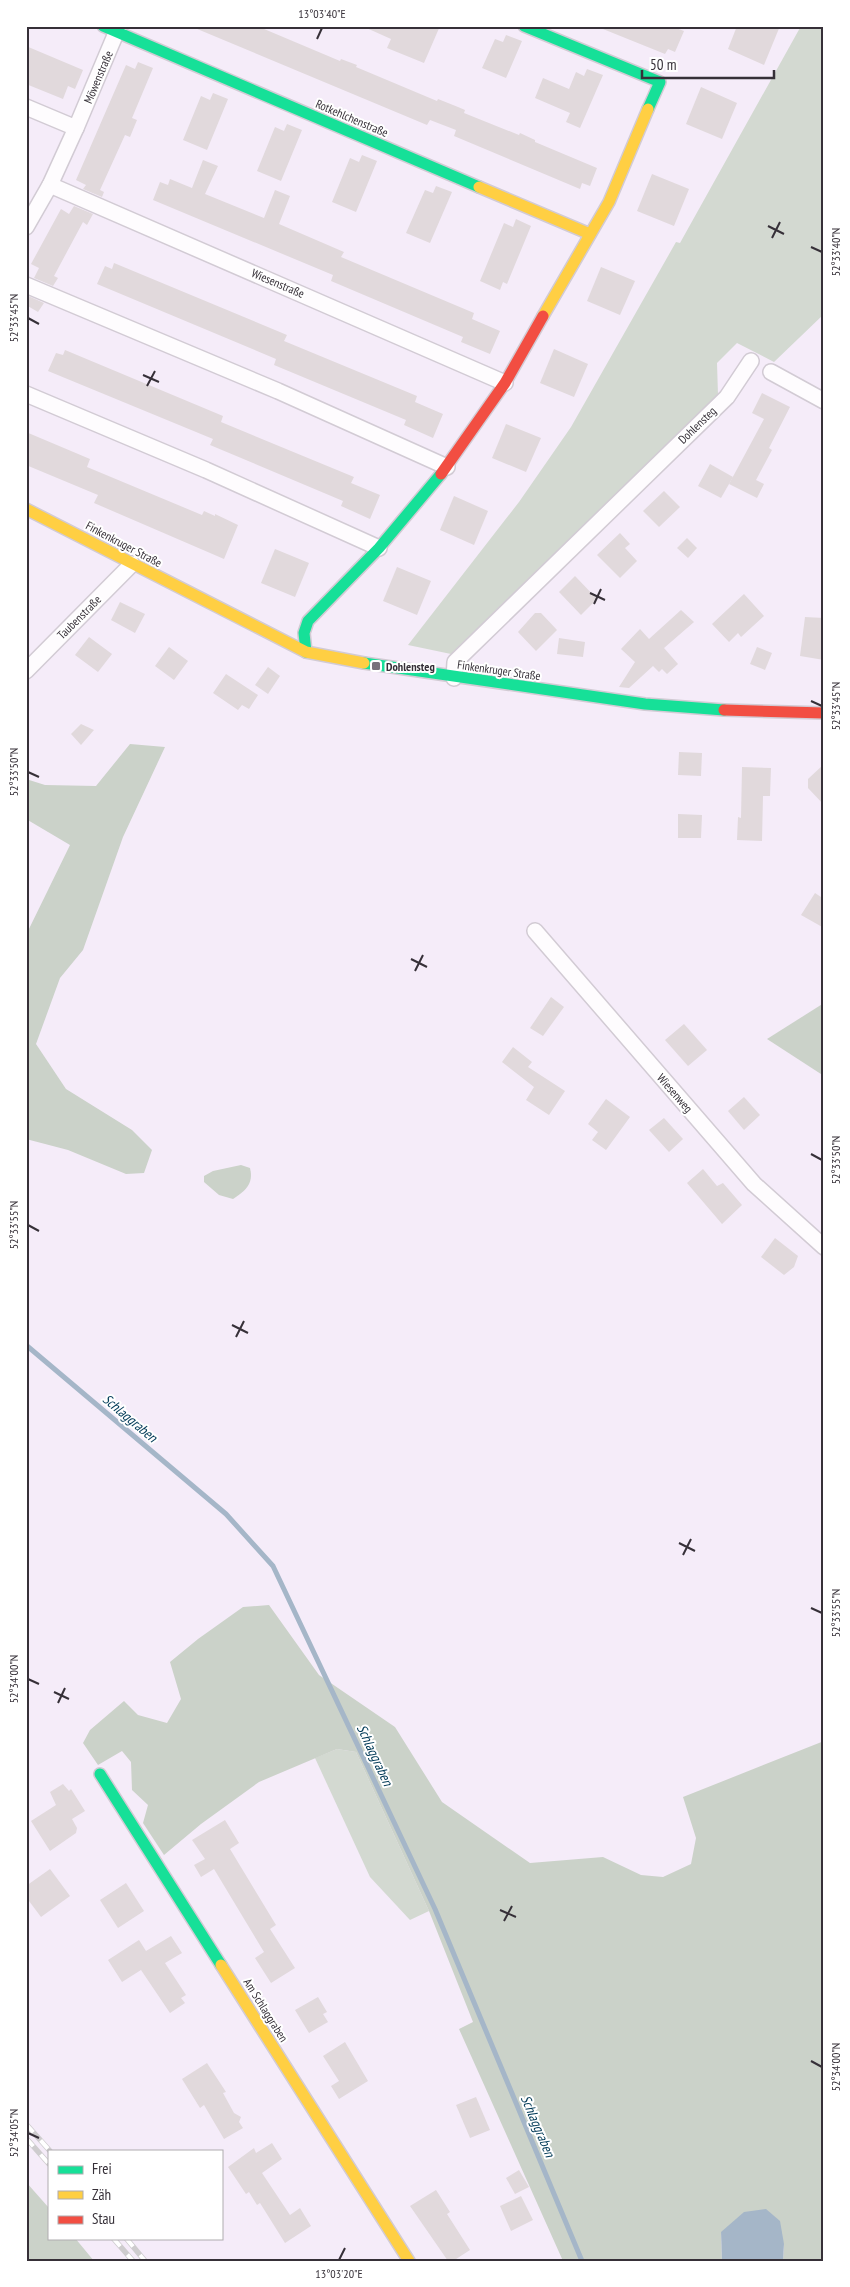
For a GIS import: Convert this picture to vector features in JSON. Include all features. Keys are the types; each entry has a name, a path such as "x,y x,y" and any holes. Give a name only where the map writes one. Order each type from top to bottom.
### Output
{"street":[{"path":"306,652 304,633 308,621 379,548 448,467 505,383 610,202 660,82 524,26"},
{"name":"Möwenstraße","path":"27,224 50,185 76,128 113,28"},
{"name":"Rotkehlchenstraße","path":"113,28 590,234"},
{"path":"26,107 76,128"},
{"name":"Wiesenstraße","path":"50,185 505,383"},
{"path":"26,285 278,391 448,467"},
{"name":"Dohlensteg","path":"454,678 455,662 726,397 751,361"},
{"path":"770,372 824,401"},
{"path":"26,394 206,470 379,548"},
{"name":"Finkenkruger Straße","path":"26,509 306,652 334,659 454,678 645,704 734,711 824,713"},
{"name":"Taubenstraße","path":"26,670 132,564"},
{"name":"Wiesenweg","path":"534,931 754,1184 824,1247"},
{"name":"Am Schlaggraben","path":"100,1774 409,2261"}],"shaded area":[{"path":"801,26 824,26 824,314 774,362 737,343 717,363 718,395 451,654 408,645 519,502 571,427 676,242 680,243"},
{"path":"130,744 165,747 123,837 83,950 60,978 36,1044 66,1089 132,1130 152,1150 144,1173 126,1174 68,1150 26,1139 26,935 70,845 26,819 26,779 45,785 96,786"},
{"path":"824,1003 824,1076 767,1039"},
{"path":"241,1165 250,1168 250,1183 245,1190 233,1199 219,1195 204,1182 204,1176 213,1171"},
{"path":"269,1605 319,1675 395,1727 442,1802 530,1863 603,1857 641,1875 663,1877 691,1864 696,1838 683,1797 824,1741 824,2261 783,2261 784,2244 721,2232 722,2261 563,2261 459,2029 473,2022 429,1911 356,1752 337,1749 259,1782 201,1824 164,1855 143,1823 148,1805 132,1790 131,1762 122,1751 98,1765 83,1743 90,1730 124,1701 138,1715 167,1723 181,1699 170,1662 198,1639 243,1607"},
{"path":"337,1749 356,1752 429,1911 410,1920 370,1877 315,1758"},
{"path":"26,2182 48,2207 48,2240 77,2240 94,2261 26,2261"}],"water":[{"path":"766,2209 780,2221 784,2244 783,2261 722,2261 721,2232 744,2212"}],"building":[{"path":"190,26 257,26 340,61 341,59 357,65 356,67 437,101 438,99 458,107 465,110 464,113 519,135 520,133 535,140 535,142 597,168 590,186 582,183 580,189 454,136 456,130 430,120 427,125"},
{"path":"362,26 440,26 424,63 387,48 391,39"},
{"path":"671,26 684,31 675,52 668,49 665,54 598,27"},
{"path":"737,26 780,26 764,65 728,49"},
{"path":"506,35 522,41 506,78 482,68 495,39 503,42"},
{"path":"26,46 83,70 75,89 68,86 63,99 26,84"},
{"path":"138,62 153,68 132,118 137,120 130,137 125,135 100,190 104,192 102,197 83,189 86,185 76,180 126,65 135,69"},
{"path":"587,69 603,75 580,128 566,122 570,113 535,98 543,78 569,89 576,72 584,76"},
{"path":"701,87 737,103 722,139 686,124"},
{"path":"213,93 228,99 207,150 183,140 201,96 210,100"},
{"path":"287,124 302,130 281,181 257,171 275,127 284,131"},
{"path":"362,155 377,161 356,212 332,202 350,158 359,162"},
{"path":"203,160 218,166 205,194 264,218 275,190 290,196 279,224 344,252 341,257 474,313 472,319 500,331 490,354 461,342 463,337 331,281 333,275 153,200 160,182 168,185 170,179 192,188"},
{"path":"652,174 689,189 674,226 637,211"},
{"path":"436,186 452,192 430,243 406,233 425,190 433,193"},
{"path":"74,206 93,214 87,225 83,222 54,276 58,278 53,286 34,278 39,268 31,264 61,209 69,214"},
{"path":"516,219 531,226 507,284 503,282 500,290 480,281 504,223 513,227"},
{"path":"114,263 287,335 284,341 417,396 415,402 443,414 433,438 404,425 406,420 274,365 276,359 97,284 105,266 112,269"},
{"path":"601,267 635,281 620,315 587,301"},
{"path":"26,295 44,303 38,312 26,305"},
{"path":"554,349 588,364 574,397 540,383"},
{"path":"65,350 223,416 221,422 354,477 351,483 380,495 370,519 341,506 343,501 210,445 213,439 48,371 56,353 63,355"},
{"path":"762,393 790,407 769,448 772,450 756,480 764,484 757,498 729,484 764,419 752,413"},
{"path":"506,424 541,438 526,472 492,458"},
{"path":"26,432 90,459 87,467 202,515 204,511 215,516 215,514 238,525 224,559 94,503 98,495 26,465"},
{"path":"710,464 733,477 721,498 698,486"},
{"path":"664,491 680,507 659,527 643,511"},
{"path":"454,496 488,511 474,545 440,530"},
{"path":"620,533 630,544 625,548 637,561 620,578 597,555"},
{"path":"687,538 697,548 688,558 677,548"},
{"path":"275,549 309,563 295,597 261,583"},
{"path":"397,567 431,581 417,615 383,601"},
{"path":"575,576 597,599 581,615 559,592"},
{"path":"744,594 764,616 741,637 738,633 729,642 712,624"},
{"path":"120,602 145,614 135,633 111,620"},
{"path":"681,610 694,622 664,648 678,664 667,674 662,669 659,672 653,666 629,688 619,687 635,662 621,649 640,629 649,639"},
{"path":"535,613 541,613 557,630 536,651 518,632"},
{"path":"805,617 824,618 824,660 800,656"},
{"path":"89,637 112,654 98,672 75,655"},
{"path":"559,638 585,642 583,657 557,654"},
{"path":"169,647 188,661 174,680 155,666"},
{"path":"757,647 772,653 765,670 750,664"},
{"path":"268,667 280,676 268,694 255,685"},
{"path":"226,674 258,695 249,709 242,705 238,710 213,693"},
{"path":"81,724 94,730 81,745 71,734"},
{"path":"679,752 702,753 701,776 678,775"},
{"path":"824,764 824,805 808,788 808,779"},
{"path":"742,767 771,768 770,796 763,796 762,841 737,840 738,817 741,818"},
{"path":"678,814 702,815 701,838 678,838"},
{"path":"815,893 824,899 824,928 801,915"},
{"path":"551,997 564,1007 543,1036 530,1028"},
{"path":"684,1024 707,1050 688,1066 665,1040"},
{"path":"513,1047 532,1062 528,1067 565,1091 549,1115 526,1100 534,1087 502,1062"},
{"path":"744,1097 760,1115 744,1130 728,1111"},
{"path":"606,1099 630,1117 606,1150 592,1140 598,1132 588,1124"},
{"path":"664,1118 683,1139 669,1152 649,1130"},
{"path":"703,1169 717,1186 723,1183 742,1205 722,1224 687,1183"},
{"path":"775,1238 798,1256 794,1267 784,1275 761,1257"},
{"path":"63,1784 69,1791 71,1789 85,1811 72,1819 77,1828 76,1833 50,1851 31,1821 56,1805 50,1792"},
{"path":"225,1820 239,1843 230,1849 276,1925 270,1929 295,1968 271,1983 255,1958 264,1952 214,1869 201,1877 194,1865 205,1859 192,1840"},
{"path":"50,1869 70,1896 41,1917 26,1897 26,1886"},
{"path":"126,1883 144,1911 118,1928 100,1900"},
{"path":"171,1936 182,1953 165,1963 186,1995 181,1998 185,2003 170,2013 141,1970 122,1982 108,1960 139,1940 146,1951"},
{"path":"318,1997 327,2012 323,2014 328,2022 309,2033 295,2010"},
{"path":"345,2042 368,2081 339,2099 331,2086 339,2081 323,2056"},
{"path":"207,2063 226,2092 223,2093 234,2113 241,2117 239,2122 243,2128 224,2139 204,2105 200,2108 182,2079"},
{"path":"476,2097 490,2130 470,2138 456,2105"},
{"path":"272,2143 282,2159 262,2173 290,2215 300,2208 311,2226 285,2243 260,2203 257,2205 249,2192 246,2194 228,2167 254,2148 256,2153"},
{"path":"519,2170 529,2187 515,2194 506,2178"},
{"path":"436,2190 450,2212 447,2214 470,2250 453,2261 448,2261 410,2206"},
{"path":"521,2196 533,2220 511,2231 500,2206"}],"waterway":[{"name":"Schlaggraben","path":"26,1345 226,1514 273,1566 435,1909 582,2261"}],"railway":[{"path":"26,2124 49,2150"},
{"path":"26,2138 48,2163"},
{"path":"115,2240 133,2261"},
{"path":"128,2240 145,2261"}],"traffic: fast":[{"path":"103,26 479,187"},
{"path":"524,26 660,82 648,109"},
{"path":"306,652 304,633 308,621 379,548 441,474"},
{"path":"364,663 645,704 724,710"},
{"path":"100,1774 221,1965"}],"traffic: slow":[{"path":"543,316 609,202 648,109"},
{"path":"479,187 590,234"},
{"path":"26,509 306,652 364,663"},
{"path":"221,1965 409,2261"}],"traffic: jam":[{"path":"441,474 505,383 543,316"},
{"path":"724,710 824,713"}],"place":[{"name":"Dohlensteg","path":"376,666"}]}
